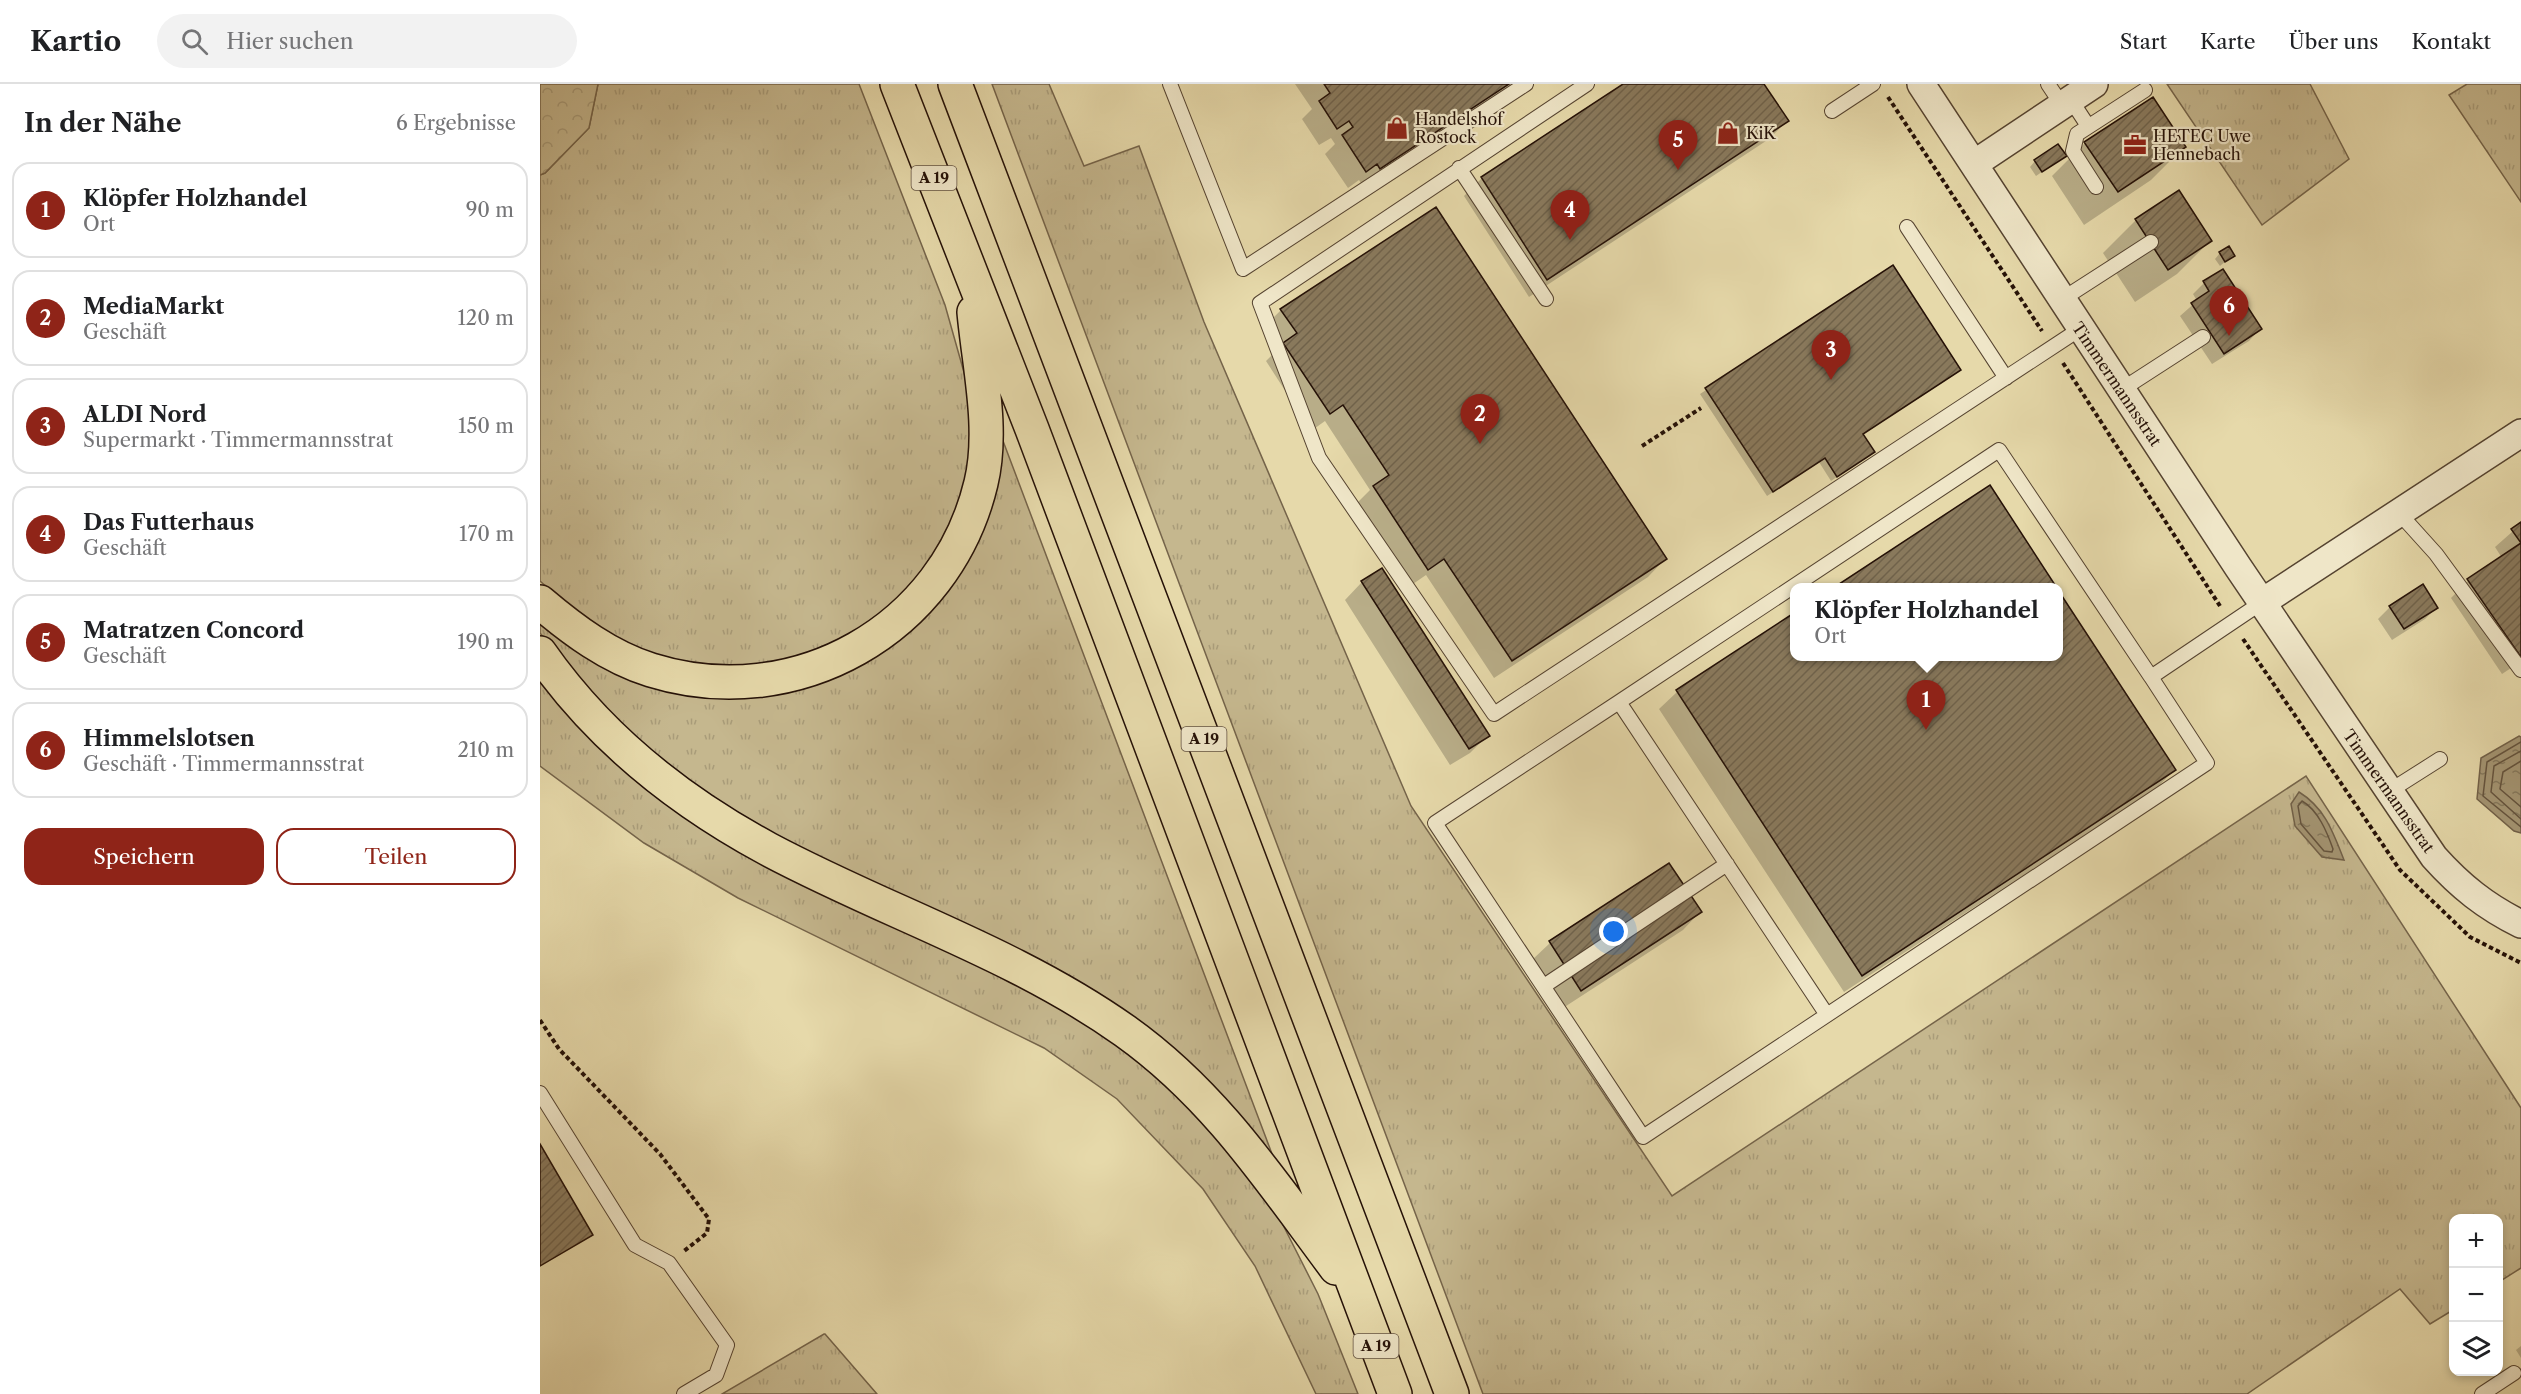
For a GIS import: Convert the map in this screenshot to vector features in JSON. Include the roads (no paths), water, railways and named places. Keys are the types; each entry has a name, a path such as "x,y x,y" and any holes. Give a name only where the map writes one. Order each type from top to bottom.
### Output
{"highway":[{"name":"A 19","path":"897,84 1036,440 1395,1394"},
{"name":"A 19","path":"955,84 1452,1394"},
{"path":"540,602 570,627 616,656 651,670 700,681 751,682 799,673 835,661 879,636 913,607 938,576 964,534 981,482 987,431 970,272"},
{"path":"540,653 559,680 621,746 703,811 768,849 1047,982 1126,1032 1187,1082 1212,1106 1239,1138 1358,1298"}],"street":[{"name":"Timmermannsstrat","path":"1921,84 2080,329 2388,792 2434,856 2456,882 2478,900 2521,924"},
{"path":"1974,164 2060,96 2094,84"},
{"path":"2261,603 2521,433"}],"lane":[{"path":"1170,84 1243,269 1526,84"},
{"path":"1587,84 1260,303 1319,458 1494,714 1776,521 2007,378 2080,329"},
{"path":"1832,111 1873,84"},
{"path":"2096,187 2073,151 2077,134 2145,90"},
{"path":"2060,96 2088,126"},
{"path":"1459,168 1545,299"},
{"path":"1907,227 2007,378"},
{"path":"2061,300 2151,242"},
{"path":"2121,390 2203,337"},
{"path":"1790,589 1435,823 1643,1137 2207,763 1999,450 1798,583"},
{"path":"2399,513 2436,554 2521,670"},
{"path":"2151,677 2261,603"},
{"path":"1619,702 1827,1016"},
{"path":"2388,792 2440,759"},
{"path":"1544,986 1726,864"},
{"path":"540,1093 635,1245 669,1263 727,1345 716,1375 684,1394"},
{"path":"2482,1394 2514,1373"}],"water":[{"path":"2519,736 2521,737 2521,833 2514,831 2477,799 2481,758"},
{"path":"2299,792 2322,813 2332,830 2344,860 2322,857 2295,826 2291,804"}],"place":[{"name":"Handelshof Rostock","path":"1397,128"},
{"name":"KiK","path":"1728,133"},
{"name":"HETEC Uwe Hennebach","path":"2135,145"},
{"name":"Matratzen Concord","path":"1678,170"},
{"name":"Das Futterhaus","path":"1570,240"},
{"name":"Himmelslotsen","path":"2229,336"},
{"name":"ALDI Nord","path":"1831,380"},
{"name":"MediaMarkt","path":"1480,444"},
{"name":"Klöpfer Holzhandel","path":"1926,730"}]}
